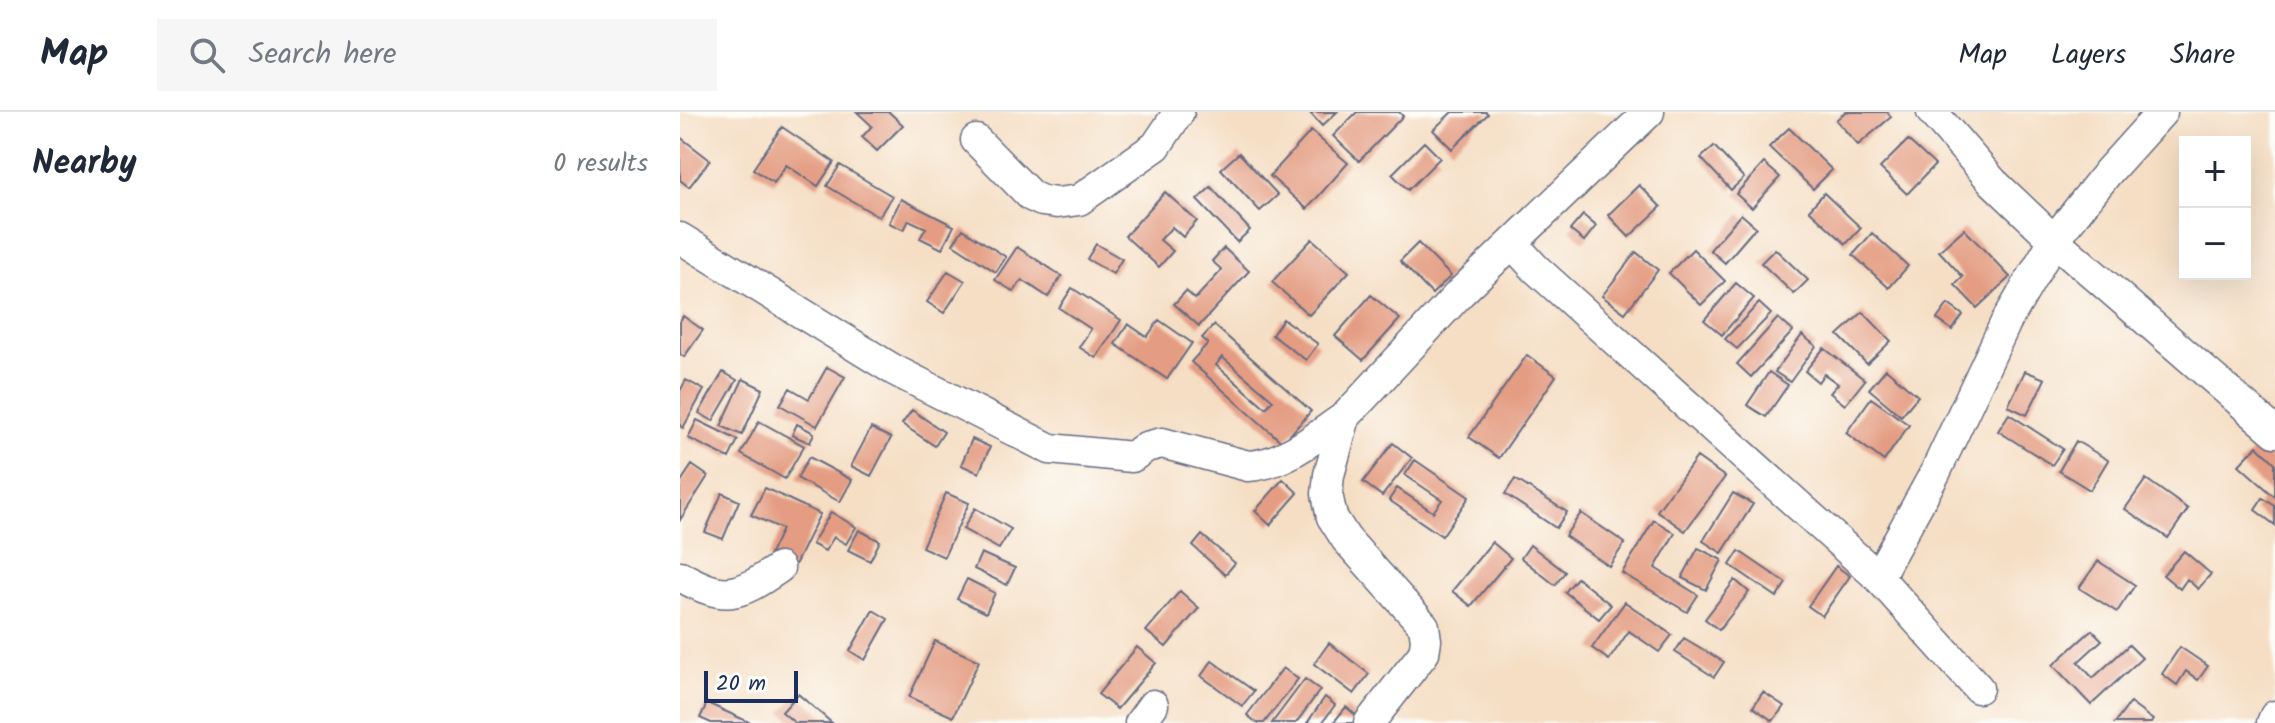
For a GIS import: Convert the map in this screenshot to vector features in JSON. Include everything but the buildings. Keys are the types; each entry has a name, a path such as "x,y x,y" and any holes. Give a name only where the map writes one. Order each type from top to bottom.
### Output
{"street":[{"path":"976,140 1031,196 1057,203 1079,200 1156,146 1179,112"},
{"path":"680,238 894,370 1050,449 1132,457 1146,447 1162,443 1248,466 1261,465 1280,460 1345,417 1460,293 1649,112"},
{"path":"1932,112 1993,182 2054,240 2275,432"},
{"path":"1878,577 1935,473 2006,322 2054,240 2108,172 2162,112"},
{"path":"1513,244 1535,268 1878,577 1978,688"},
{"path":"1345,417 1329,475 1327,494 1332,517 1346,539 1424,626 1426,640 1424,653 1369,723"},
{"path":"680,576 704,589 730,593 753,587 779,568"},
{"path":"2272,723 2275,716"}]}
